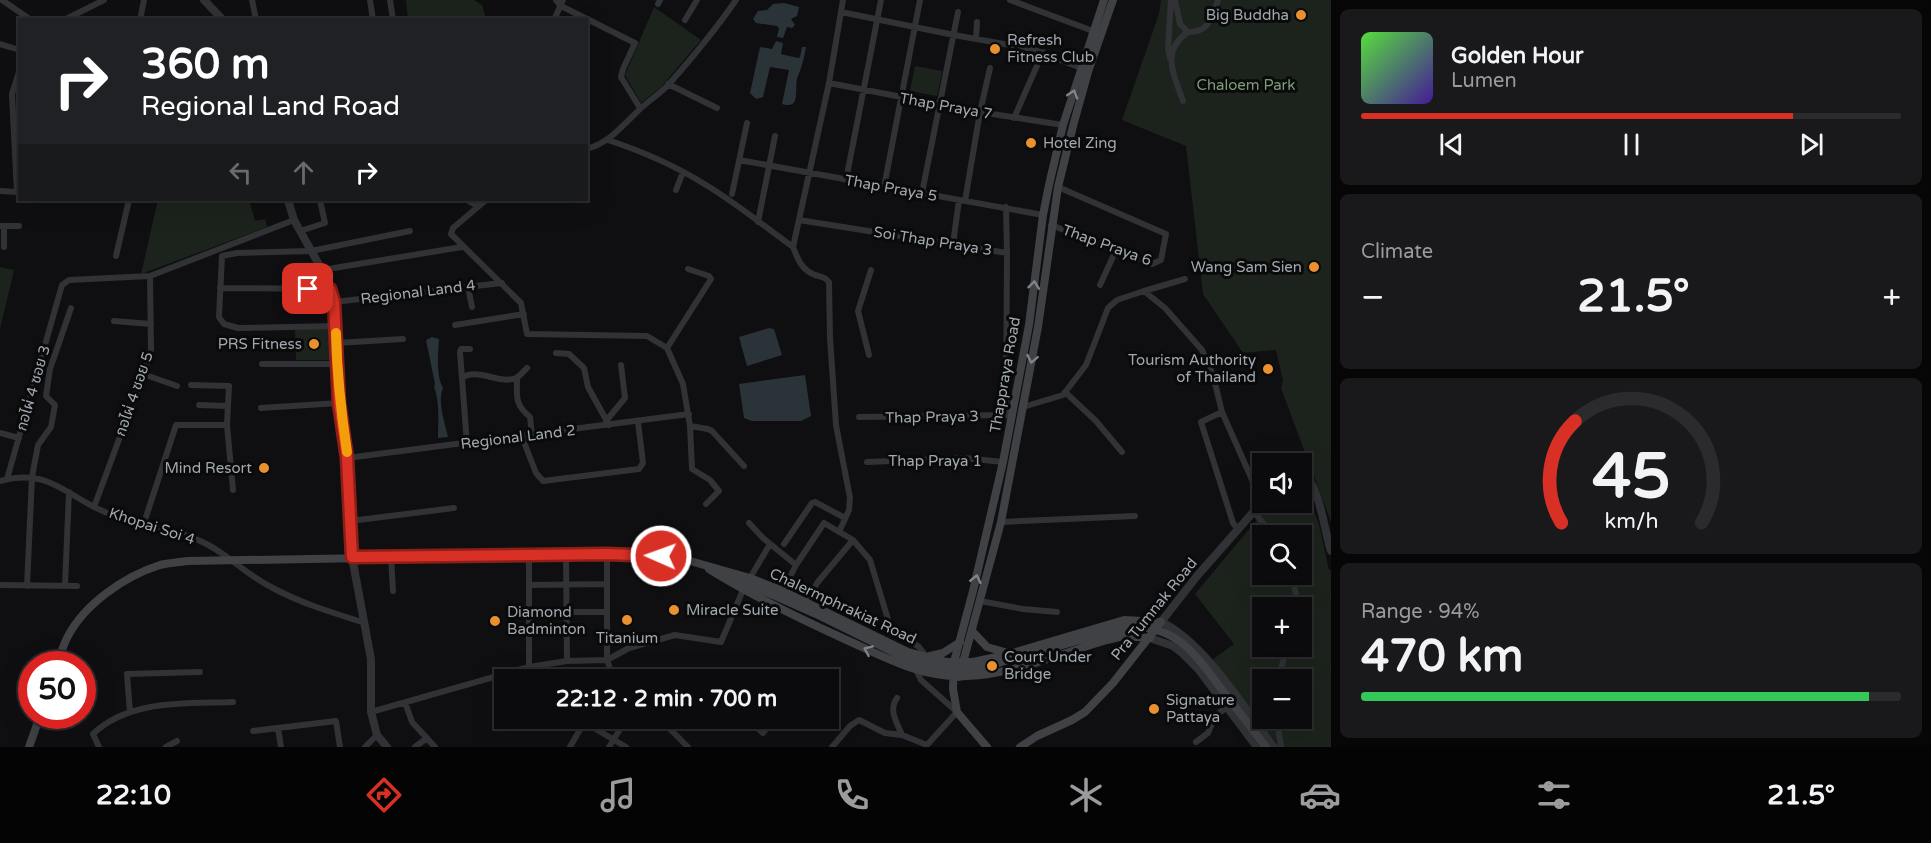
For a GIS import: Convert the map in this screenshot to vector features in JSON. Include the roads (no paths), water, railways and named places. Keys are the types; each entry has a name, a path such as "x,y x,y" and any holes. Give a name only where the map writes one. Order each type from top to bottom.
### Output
{"main road":[{"name":"Thappraya Road","path":"957,712 956,676 960,642 976,606 1001,522 1023,407 1033,330 1043,214 1064,125 1102,0"},
{"name":"Thappraya Road","path":"958,662 972,631 1003,462 1009,416 1033,330 1058,186 1072,126 1113,0"},
{"name":"Chalermphrakiat Road","path":"62,651 67,637 81,619 97,602 129,579 168,564 231,559 607,554 661,556 698,563 750,578 783,591 908,652 958,662 1008,655 1124,620 1161,622"},
{"name":"Chalermphrakiat Road","path":"698,563 743,590 826,631 902,665 932,674 987,675 1120,637 1150,638"},
{"path":"698,563 816,614 916,662 937,667 958,669 984,667 1114,630 1133,627 1154,629 1175,638 1192,651 1266,747"},
{"name":"Pra Tumnak Road","path":"1020,747 1084,712 1135,656 1161,622"},
{"path":"1105,626 1112,634 1107,640"},
{"path":"972,631 987,647 1008,655 1004,663 1011,669"},
{"path":"1120,637 1131,641 1135,646 1135,656"},
{"path":"927,657 943,653 960,642"},
{"path":"902,665 908,659 908,652"},
{"path":"957,712 987,747"},
{"path":"29,747 35,729"}],"street":[{"path":"2,0 28,18"},
{"path":"68,18 104,0"},
{"path":"140,18 144,0"},
{"path":"204,0 221,18"},
{"path":"252,0 256,18"},
{"path":"370,0 373,18"},
{"path":"390,0 393,18"},
{"path":"556,0 635,43 621,77 640,108"},
{"path":"685,21 697,0"},
{"path":"588,149 608,140 668,84 721,22 736,0"},
{"path":"793,247 829,83 843,0"},
{"path":"846,180 881,0"},
{"path":"884,187 920,0"},
{"path":"1010,0 1093,31"},
{"path":"1173,0 1180,24 1188,32"},
{"path":"1173,0 1168,49 1184,102"},
{"path":"1170,58 1179,39 1188,32 1198,32 1209,24 1218,0"},
{"path":"555,18 562,3"},
{"path":"841,12 1043,52 1081,68"},
{"path":"922,193 958,12"},
{"path":"976,39 977,22"},
{"path":"0,44 18,49"},
{"path":"1014,118 1043,52"},
{"path":"953,244 990,68"},
{"path":"0,191 17,192 12,94 18,75"},
{"name":"Thap Praya 7","path":"829,83 940,105 1064,125"},
{"path":"668,84 717,108"},
{"path":"732,194 747,123"},
{"path":"758,222 775,136"},
{"path":"608,140 625,145 706,185 793,247 803,268 826,278 829,282 836,425 850,498 849,510 839,532"},
{"name":"Thap Praya 5","path":"739,160 1043,214"},
{"path":"676,190 683,172"},
{"name":"Thap Praya 6","path":"1052,225 1152,264 1161,260 1166,234 1058,186"},
{"path":"116,256 129,201"},
{"path":"288,201 294,219 322,270 334,302 336,364 347,458 352,557 371,659 371,712 378,735 387,747"},
{"path":"300,231 325,223 320,201"},
{"path":"469,201 477,206"},
{"path":"484,201 452,230 451,234 520,303 527,334 647,336 667,348 683,384 689,414 692,469 710,480 719,491 706,504"},
{"path":"1006,207 1007,253"},
{"path":"150,276 294,219"},
{"name":"Soi Thap Praya 3","path":"799,220 1007,253 1009,416"},
{"path":"4,247 2,226 19,226"},
{"path":"336,326 228,327 219,317 221,259 225,254 311,251 410,231"},
{"path":"322,270 462,247"},
{"path":"1100,285 1116,250"},
{"path":"667,348 711,279 709,276 688,269"},
{"path":"869,355 858,311 871,270"},
{"name":"กอไผ่ 4 ซอย 3","path":"4,480 19,438 62,285 69,280 150,276"},
{"name":"กอไผ่ 4 ซอย 5","path":"94,507 150,349 150,276"},
{"path":"1023,407 1057,398 1065,392 1086,365 1108,308 1117,300 1185,279"},
{"name":"Regional Land 4","path":"334,302 502,283"},
{"path":"468,287 472,307"},
{"path":"220,288 330,289"},
{"path":"1144,291 1165,308 1202,350 1213,375 1222,412 1252,480"},
{"path":"27,586 32,477 39,441 51,427 55,405 46,397 50,369 71,308"},
{"path":"455,325 524,314"},
{"path":"114,321 151,324"},
{"path":"336,343 403,339"},
{"path":"466,444 460,352 461,349 470,349"},
{"path":"556,353 569,354 584,368 588,387 607,423 625,398 621,365"},
{"path":"262,364 336,364"},
{"path":"462,378 470,374 517,378 527,368"},
{"path":"143,374 177,387"},
{"path":"517,378 517,403 530,417 532,436"},
{"path":"190,385 229,386 227,425 233,490"},
{"path":"1065,392 1096,421 1122,452"},
{"path":"261,408 339,403"},
{"path":"199,405 228,406"},
{"path":"1222,412 1201,422 1233,523 1238,529"},
{"name":"Regional Land 2","path":"347,458 689,414"},
{"name":"Thap Praya 3","path":"859,417 1009,416"},
{"path":"522,437 536,473 539,478 546,481 639,469 643,463 638,422"},
{"path":"144,523 176,425 227,425"},
{"path":"690,426 712,431 744,466"},
{"path":"0,433 19,438"},
{"name":"Thap Praya 1","path":"867,462 965,458 1003,462"},
{"name":"Khopai Soi 4","path":"4,480 32,477 51,481 110,514 198,540 231,559 271,588 365,623"},
{"path":"1312,484 1331,551"},
{"path":"65,585 69,492"},
{"path":"783,544 812,503 815,502 845,518"},
{"path":"350,521 454,508"},
{"name":"Pra Tumnak Road","path":"1161,622 1252,513"},
{"path":"1254,513 1264,525"},
{"path":"1001,522 1134,516"},
{"path":"749,523 796,565"},
{"path":"783,591 796,565 825,523 853,540 870,560 890,626 927,657"},
{"path":"807,603 817,583 853,540"},
{"path":"750,578 770,544"},
{"path":"607,554 607,660 609,669"},
{"path":"529,555 529,667"},
{"path":"566,555 567,661"},
{"path":"391,557 393,591"},
{"path":"529,585 607,584"},
{"path":"0,585 77,586"},
{"path":"371,712 529,667 567,661 607,660 629,648 675,635 721,642 743,590"},
{"path":"976,606 1057,612"},
{"path":"528,612 607,612"},
{"name":"Chalermphrakiat Road","path":"1161,622 1180,632 1208,661 1275,747"},
{"name":"Chalermphrakiat Road","path":"1150,638 1173,646 1199,670 1257,747"},
{"path":"1199,670 1201,664 1208,661"},
{"path":"832,747 850,726 859,720 885,733 902,735 927,746 957,712 921,680 916,670"},
{"path":"130,712 126,674 200,672"},
{"path":"897,698 893,703 892,711 902,735"},
{"path":"99,747 93,734 101,727 130,712 174,705 233,702"},
{"path":"405,702 410,718 435,747"},
{"path":"1196,742 1208,733 1215,716 1227,707"},
{"path":"253,731 336,721 340,747"},
{"path":"278,729 281,747"},
{"path":"570,747 580,729"},
{"path":"599,729 626,747"},
{"path":"609,747 620,729"},
{"path":"1278,729 1281,747"},
{"path":"670,730 688,747"},
{"path":"365,747 378,735"},
{"path":"415,747 427,738"},
{"path":"166,747 177,741"}],"place":[{"name":"Big Buddha","path":"1301,15"},
{"name":"Refresh Fitness Club","path":"995,49"},
{"name":"Hotel Zing","path":"1031,143"},
{"name":"Wang Sam Sien","path":"1314,267"},
{"name":"PRS Fitness","path":"314,344"},
{"name":"Tourism Authority of Thailand","path":"1268,369"},
{"name":"Mind Resort","path":"264,468"},
{"name":"Miracle Suite","path":"674,610"},
{"name":"Titanium","path":"627,620"},
{"name":"Diamond Badminton","path":"495,621"},
{"name":"Court Under Bridge","path":"992,666"},
{"name":"Signature Pattaya","path":"1154,709"}],"park label":[{"name":"Chaloem Park","path":"1246,85"}]}
